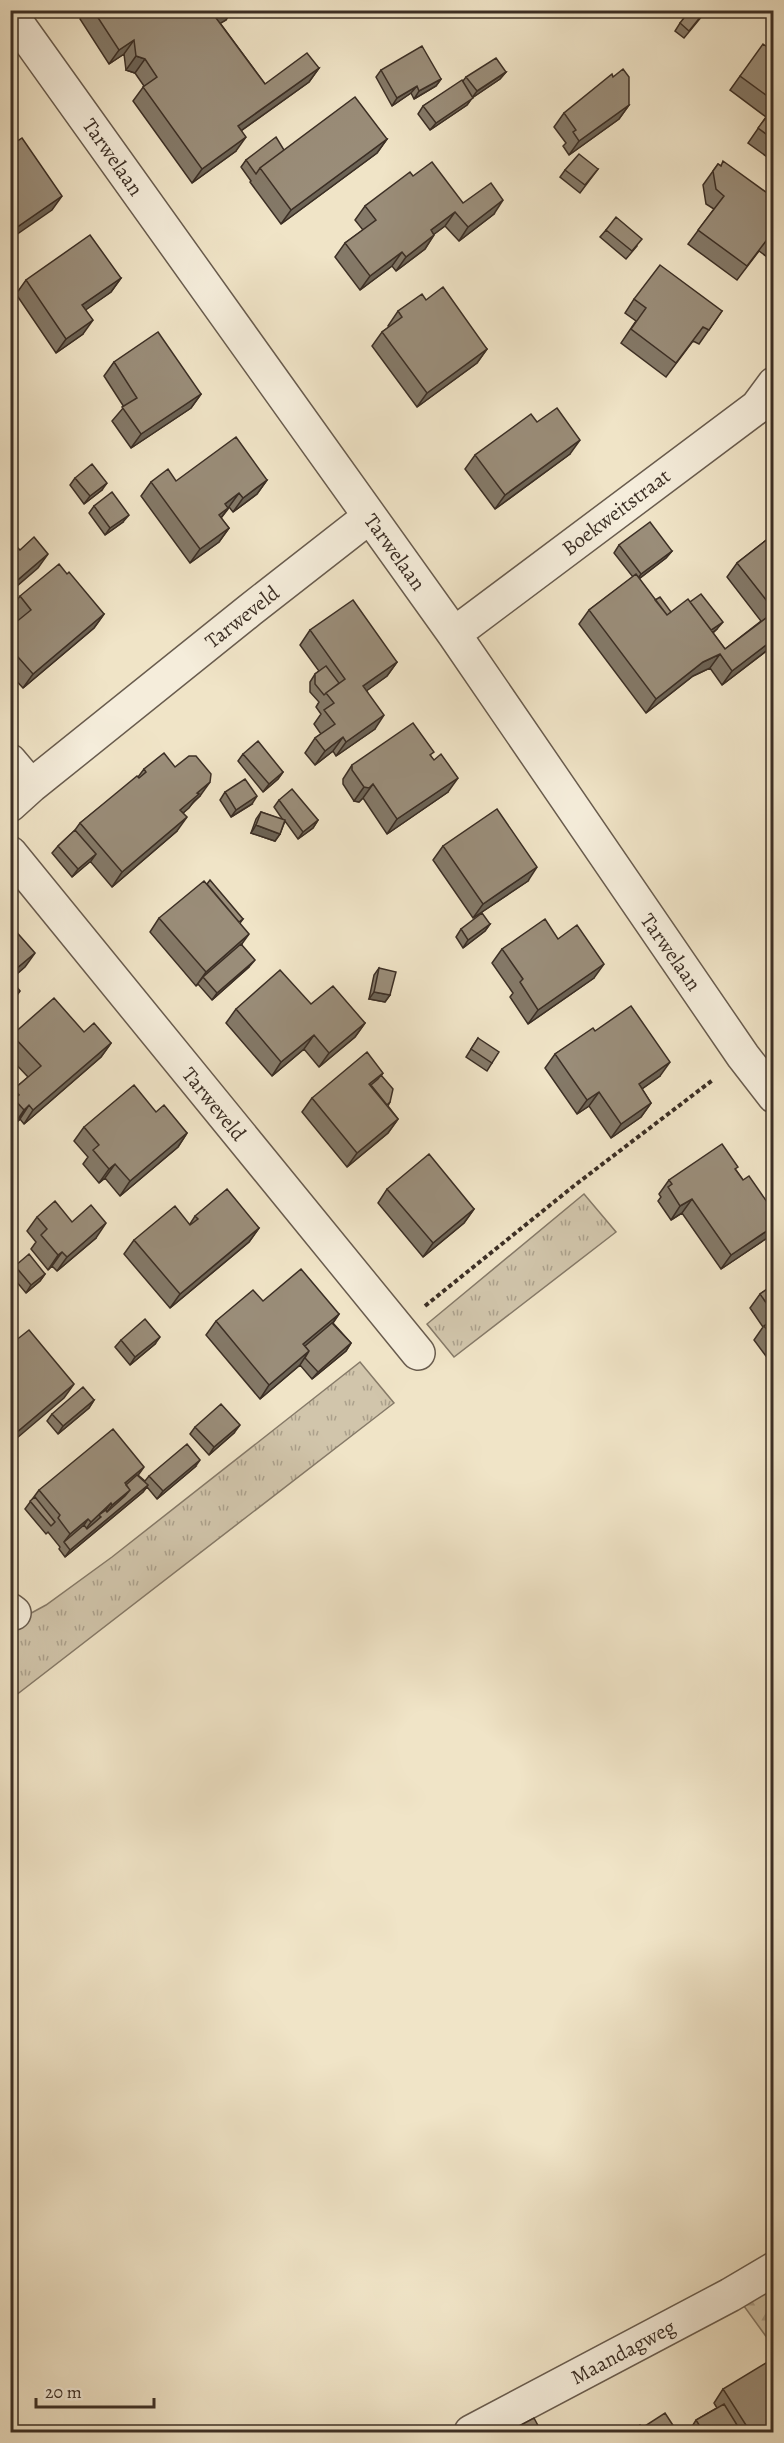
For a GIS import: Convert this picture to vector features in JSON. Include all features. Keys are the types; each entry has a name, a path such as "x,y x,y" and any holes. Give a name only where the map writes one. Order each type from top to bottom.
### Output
{"street":[{"name":"Tarwelaan","path":"10,13 454,634 743,1056 774,1096"},
{"name":"Boekweitstraat","path":"454,634 757,407 774,384"},
{"name":"Tarweveld","path":"17,784 250,610 369,517"},
{"name":"Tarweveld","path":"10,853 418,1353"},
{"name":"Maandagweg","path":"471,2433 730,2295 774,2269"}],"path":[{"path":"397,1329 575,1185 743,1056"}],"green space":[{"path":"584,1194 616,1232 454,1357 427,1324"},
{"path":"360,1362 394,1403 11,1699 11,1624 46,1605 112,1557"},
{"path":"773,2284 773,2346 741,2302"}],"building":[{"path":"93,10 228,10 216,18 265,84 307,53 319,68 238,126 246,137 202,169 143,87 157,77 145,59 136,56 134,40 119,50"},
{"path":"690,10 706,10 689,31 680,23"},
{"path":"763,44 774,52 774,101 740,76"},
{"path":"422,46 441,79 419,91 417,86 397,98 381,70"},
{"path":"496,58 506,72 477,91 466,77"},
{"path":"623,69 629,77 629,105 579,141 573,132 576,130 564,113 612,74 613,77"},
{"path":"462,80 473,98 436,123 423,106"},
{"path":"355,97 387,139 291,210 260,168"},
{"path":"774,107 774,140 758,128"},
{"path":"276,137 284,150 260,168 256,174 246,160"},
{"path":"22,138 62,196 10,232 10,146"},
{"path":"579,154 598,169 585,185 565,170"},
{"path":"723,161 774,198 774,240 769,237 747,266 698,230 724,196 716,189 713,171 718,164 721,166"},
{"path":"432,162 463,203 491,183 503,200 468,227 455,212 431,230 434,235 406,257 402,252 370,276 345,243 376,220 365,206 410,172 413,176"},
{"path":"616,217 642,239 632,251 606,230"},
{"path":"90,235 121,278 82,305 93,320 66,339 26,280"},
{"path":"660,265 722,311 709,330 703,327 676,363 631,329 646,308 634,299"},
{"path":"443,287 487,349 427,393 382,332 402,317 398,311 422,294 426,300"},
{"path":"158,332 201,394 141,434 122,407 137,398 114,362"},
{"path":"557,408 580,440 505,495 475,455 531,414 537,422"},
{"path":"236,437 267,480 243,498 239,493 225,504 228,508 219,515 229,528 200,549 151,482 168,469 176,481"},
{"path":"92,464 107,483 90,496 75,478"},
{"path":"112,492 129,515 110,528 94,506"},
{"path":"650,522 672,551 641,574 619,545"},
{"path":"774,534 774,610 737,563"},
{"path":"34,537 48,554 13,584 10,581 10,540 20,550"},
{"path":"59,564 67,574 69,572 104,614 33,674 10,648 10,627 31,610 20,596"},
{"path":"636,574 667,615 688,599 725,649 774,612 774,639 732,671 720,654 703,662 656,699 589,610"},
{"path":"701,594 723,622 711,630 690,602"},
{"path":"660,597 671,612 667,615 655,600"},
{"path":"353,600 397,662 363,686 384,715 346,742 343,737 325,751 315,738 335,724 324,710 334,703 326,693 345,679 310,630"},
{"path":"326,666 339,683 324,695 315,684 315,674"},
{"path":"413,723 434,752 430,755 434,760 441,754 458,778 397,819 373,784 369,788 364,787 352,770 352,765"},
{"path":"258,741 283,772 269,784 243,754"},
{"path":"164,753 175,767 189,756 196,756 211,774 210,782 180,810 187,817 122,872 80,823 137,776 139,778 146,772 144,769"},
{"path":"245,779 257,796 236,810 225,792"},
{"path":"292,789 318,820 303,832 279,800"},
{"path":"497,809 537,867 483,904 443,846"},
{"path":"261,812 285,820 280,834 256,825"},
{"path":"75,830 96,854 78,869 58,846"},
{"path":"210,880 243,919 239,922 207,884"},
{"path":"204,881 249,934 206,972 159,918"},
{"path":"482,913 490,924 468,940 461,929"},
{"path":"545,919 558,939 577,925 604,964 538,1010 520,982 523,979 502,949"},
{"path":"13,928 35,953 10,974 10,930"},
{"path":"241,944 255,960 217,993 203,977"},
{"path":"379,968 396,972 390,995 374,992"},
{"path":"280,970 311,1004 333,986 365,1023 329,1053 314,1035 281,1062 236,1009"},
{"path":"10,979 20,991 10,999"},
{"path":"54,998 84,1032 94,1023 111,1043 33,1110 29,1105 24,1110 14,1099 19,1095 14,1089 41,1066 12,1035"},
{"path":"631,1006 670,1062 639,1084 651,1103 621,1124 599,1092 587,1100 555,1054 593,1028 595,1031"},
{"path":"478,1038 499,1052 492,1063 471,1049"},
{"path":"367,1052 383,1073 369,1084 398,1119 357,1153 312,1098"},
{"path":"381,1075 393,1089 387,1105 371,1085"},
{"path":"134,1085 156,1112 164,1105 187,1133 130,1181 115,1164 109,1169 93,1150 99,1145 84,1127"},
{"path":"722,1144 738,1167 735,1169 743,1180 749,1176 774,1212 774,1226 731,1255 692,1199 680,1206 668,1187 672,1184 669,1180"},
{"path":"429,1154 474,1209 433,1243 387,1189"},
{"path":"227,1189 259,1228 180,1294 134,1240 175,1206 190,1225 198,1219 195,1216"},
{"path":"55,1201 72,1222 91,1205 106,1223 67,1257 62,1252 58,1255 41,1235 47,1229 37,1217"},
{"path":"29,1254 45,1274 31,1285 15,1266"},
{"path":"301,1269 339,1314 303,1344 309,1351 269,1385 216,1321 253,1290 263,1301"},
{"path":"774,1284 774,1314 760,1294"},
{"path":"145,1319 160,1337 135,1357 121,1340"},
{"path":"774,1319 774,1339 764,1326"},
{"path":"332,1323 351,1343 318,1372 305,1358 309,1351 305,1346"},
{"path":"29,1330 74,1384 10,1438 10,1345"},
{"path":"83,1387 94,1400 63,1426 52,1414"},
{"path":"221,1404 240,1425 214,1447 195,1427"},
{"path":"113,1429 144,1467 125,1483 130,1490 112,1505 111,1503 91,1522 88,1519 70,1534 58,1518 60,1515 39,1490"},
{"path":"187,1444 200,1460 163,1491 149,1476"},
{"path":"137,1475 148,1485 70,1550 64,1542 84,1525 87,1529 101,1517 99,1515 106,1510 107,1512 125,1496 130,1490 126,1485"},
{"path":"35,1497 55,1522 51,1526 30,1501"},
{"path":"774,2358 774,2433 751,2433 723,2389"},
{"path":"724,2404 742,2433 704,2433 696,2420"},
{"path":"665,2413 678,2433 628,2433 640,2425 642,2428"},
{"path":"534,2418 542,2433 506,2433"}]}
